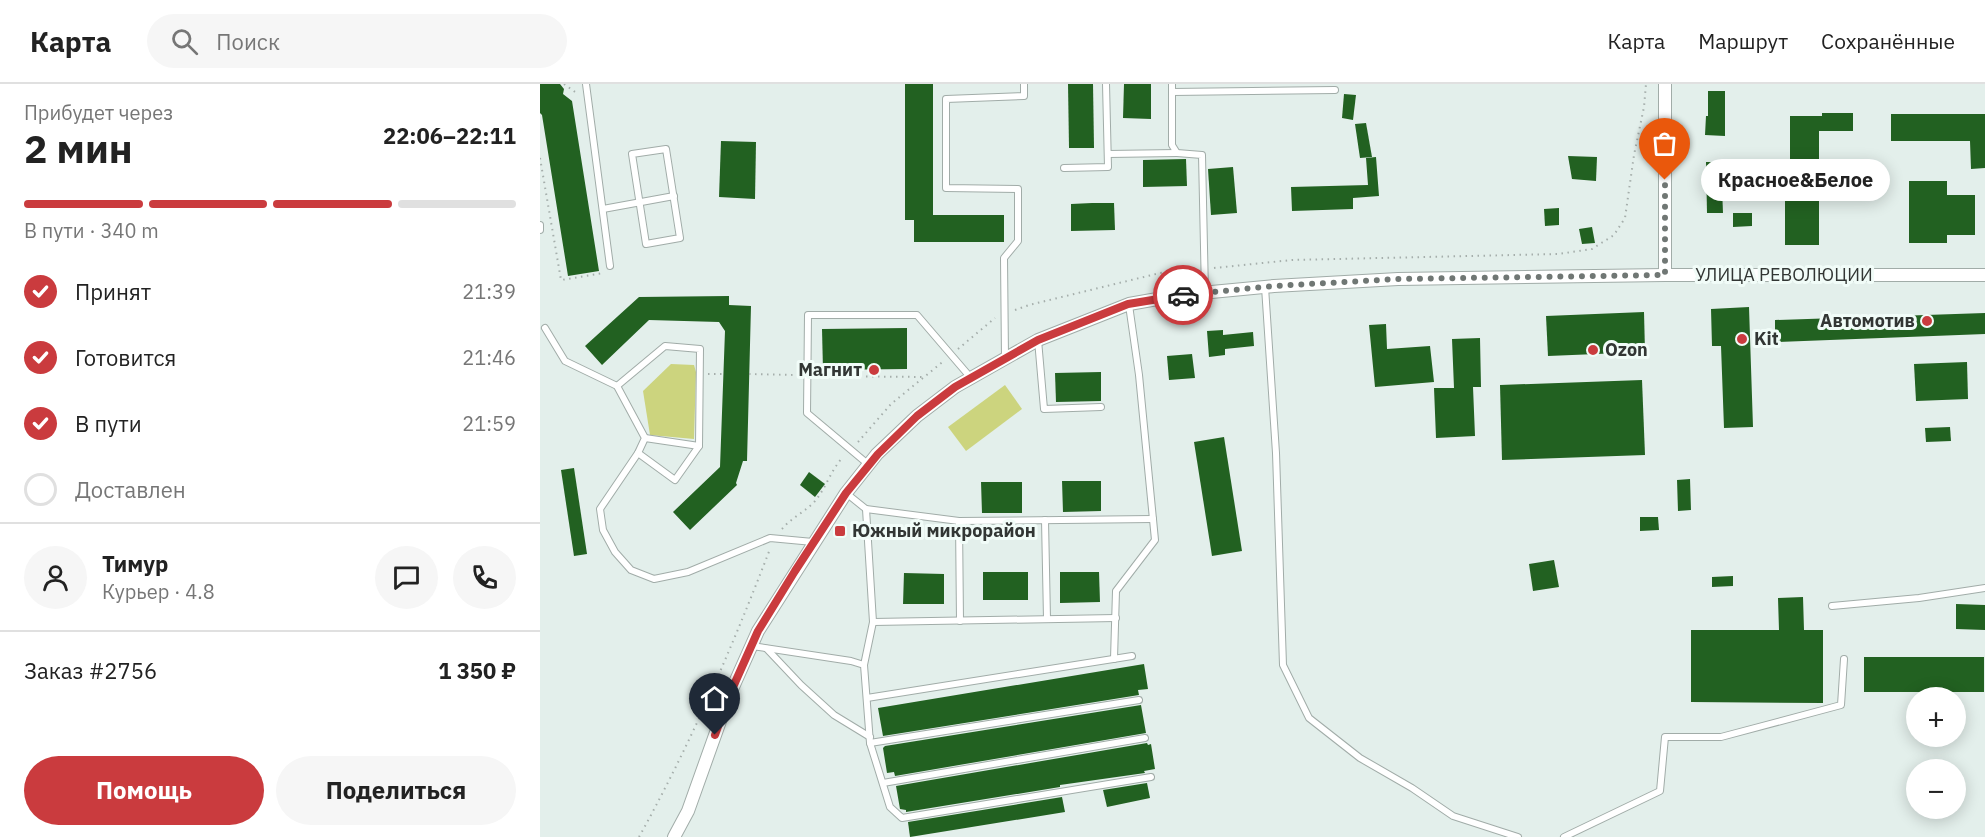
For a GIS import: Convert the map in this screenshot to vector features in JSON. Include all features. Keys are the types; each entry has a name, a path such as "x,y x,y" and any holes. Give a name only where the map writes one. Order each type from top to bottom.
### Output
{"street":[{"path":"1665,84 1665,275"},
{"name":"УЛИЦА РЕВОЛЮЦИИ","path":"674,837 688,811 729,696 758,631 846,493 868,465 917,416 955,387 1038,340 1128,304 1205,292 1265,287 1398,279 1665,275 1985,275"}],"lane":[{"path":"586,84 610,266"},
{"path":"1005,358 1004,258 1018,241 1018,189 946,188 946,99 1024,96 1024,84"},
{"path":"1064,168 1108,167 1106,84"},
{"path":"1172,84 1172,145 1177,153"},
{"path":"1172,92 1335,90"},
{"path":"666,149 674,196 680,238 646,244 632,154 666,149"},
{"path":"1108,154 1202,155 1205,292"},
{"path":"603,209 674,196"},
{"path":"540,225 540,230"},
{"path":"1265,287 1274,430 1283,665 1309,718 1360,758 1412,788 1453,816 1518,837"},
{"path":"1114,659 1116,591 1155,540 1139,375 1128,304"},
{"path":"868,465 807,413 808,315 917,315 971,378"},
{"path":"545,328 565,361 617,386 645,438"},
{"path":"1038,340 1044,409 1101,407"},
{"path":"617,386 665,346 700,348 699,446 675,480 638,453"},
{"path":"645,438 699,446"},
{"path":"645,438 638,453 600,509 603,530 615,552 631,570 654,579 688,572 770,538 813,543"},
{"path":"846,493 866,509 959,521 1153,519"},
{"path":"866,509 873,622 864,665 870,740 890,807 902,818 1151,777"},
{"path":"1045,520 1047,619"},
{"path":"959,521 960,621"},
{"path":"1832,606 1918,598 1985,588"},
{"path":"873,622 1116,618"},
{"path":"751,646 864,665"},
{"path":"767,649 834,715 870,740 1138,700"},
{"path":"867,698 1132,656"},
{"path":"1564,837 1660,791 1665,737 1721,737 1841,705 1844,659"},
{"path":"883,783 1145,738"}],"path":[{"path":"639,837 666,789 706,703 744,616 774,538 789,520 814,503 837,464 891,404 996,318 1029,305 1160,273 1292,260 1558,254 1592,249 1614,235 1625,218 1646,84"},
{"path":"540,158 561,279 606,273"},
{"path":"700,374 723,374"},
{"path":"749,375 924,377"}],"green space":[{"path":"671,364 694,365 696,372 694,439 650,435 643,391"},
{"path":"1005,385 1022,409 966,451 948,427"}],"building":[{"path":"540,84 560,84 564,89 563,94 572,101 599,271 568,276 540,113"},
{"path":"905,84 933,84 933,215 1004,215 1004,242 914,242 914,220 905,220"},
{"path":"1068,84 1093,84 1094,148 1069,148"},
{"path":"1124,84 1151,84 1151,119 1123,118"},
{"path":"1708,91 1725,91 1725,136 1705,135"},
{"path":"1344,94 1356,95 1353,120 1342,118"},
{"path":"1822,113 1853,113 1853,131 1819,131 1819,245 1785,245 1785,199 1793,199 1792,169 1790,169 1790,116 1822,116"},
{"path":"1891,114 1985,114 1985,168 1971,169 1970,141 1891,141"},
{"path":"1366,123 1372,157 1360,158 1355,124"},
{"path":"721,141 756,142 755,199 719,197"},
{"path":"1568,156 1597,157 1596,181 1572,179"},
{"path":"1376,157 1379,196 1353,198 1353,209 1292,211 1291,187 1368,185 1366,158"},
{"path":"1186,159 1187,186 1143,187 1143,160"},
{"path":"1706,162 1721,162 1723,213 1707,213"},
{"path":"1233,167 1237,213 1211,215 1208,169"},
{"path":"1909,181 1947,181 1947,195 1975,195 1975,235 1947,235 1947,243 1909,243"},
{"path":"1114,203 1115,230 1071,231 1071,204"},
{"path":"1559,208 1559,225 1545,226 1544,209"},
{"path":"1733,213 1752,213 1752,226 1733,227"},
{"path":"1592,227 1595,243 1582,244 1579,229"},
{"path":"729,296 729,305 751,306 747,461 743,461 737,485 690,530 673,512 720,467 725,331 719,322 649,320 602,365 585,346 639,297"},
{"path":"1749,307 1753,427 1724,428 1721,346 1712,346 1711,309"},
{"path":"1644,312 1645,352 1548,356 1546,316"},
{"path":"1985,313 1985,334 1775,342 1775,320"},
{"path":"1386,324 1387,349 1430,346 1434,382 1375,387 1369,325"},
{"path":"907,328 907,369 823,370 822,329"},
{"path":"1223,330 1223,335 1253,332 1254,346 1225,349 1225,355 1209,357 1207,331"},
{"path":"1480,338 1481,387 1473,387 1475,436 1436,438 1434,388 1454,388 1452,339"},
{"path":"1192,354 1195,378 1169,380 1167,356"},
{"path":"1967,362 1968,399 1916,401 1914,364"},
{"path":"1101,372 1101,401 1056,402 1055,373"},
{"path":"1642,380 1645,455 1502,460 1500,385"},
{"path":"1950,427 1951,441 1926,442 1925,428"},
{"path":"1224,437 1242,551 1212,556 1194,442"},
{"path":"574,468 587,554 574,556 561,470"},
{"path":"809,472 825,484 815,497 800,485"},
{"path":"1690,479 1691,510 1678,511 1677,480"},
{"path":"1062,481 1101,481 1101,511 1063,512"},
{"path":"981,482 1022,482 1022,513 982,513"},
{"path":"1640,517 1658,517 1659,530 1640,531"},
{"path":"1554,560 1559,587 1533,591 1529,564"},
{"path":"983,572 1028,572 1028,600 983,600"},
{"path":"1060,572 1099,572 1100,602 1060,603"},
{"path":"904,573 944,574 944,604 903,604"},
{"path":"1733,576 1733,586 1712,587 1712,577"},
{"path":"1803,597 1804,630 1823,630 1823,703 1691,702 1691,630 1779,630 1778,598"},
{"path":"1956,604 1985,605 1985,630 1956,629"},
{"path":"1864,657 1984,657 1984,692 1966,692 1966,687 1906,687 1906,692 1864,692"},
{"path":"1144,664 1148,689 1138,690 1139,695 883,736 878,708"},
{"path":"1141,705 1146,733 895,776 894,772 887,773 883,748 885,746"},
{"path":"1151,744 1155,769 1144,771 1145,773 1060,785 1060,787 906,812 900,809 896,786"},
{"path":"1147,783 1150,798 1107,807 1103,790"},
{"path":"1062,797 1065,812 910,837 908,822"}],"way so far":[{"path":"1183,295 1274,286 1398,279 1665,275 1665,180"}],"place":[{"name":"Красное&Белое","path":"1665,180"},
{"name":"Автомотив","path":"1927,321"},
{"name":"Kit","path":"1742,339"},
{"name":"Ozon","path":"1593,350"},
{"name":"Магнит","path":"874,370"},
{"name":"Южный микрорайон","path":"840,531"}],"route":[{"path":"715,735 729,696 758,631 795,571 846,493 878,454 917,416 955,387 1038,340 1128,304 1183,295"}]}
